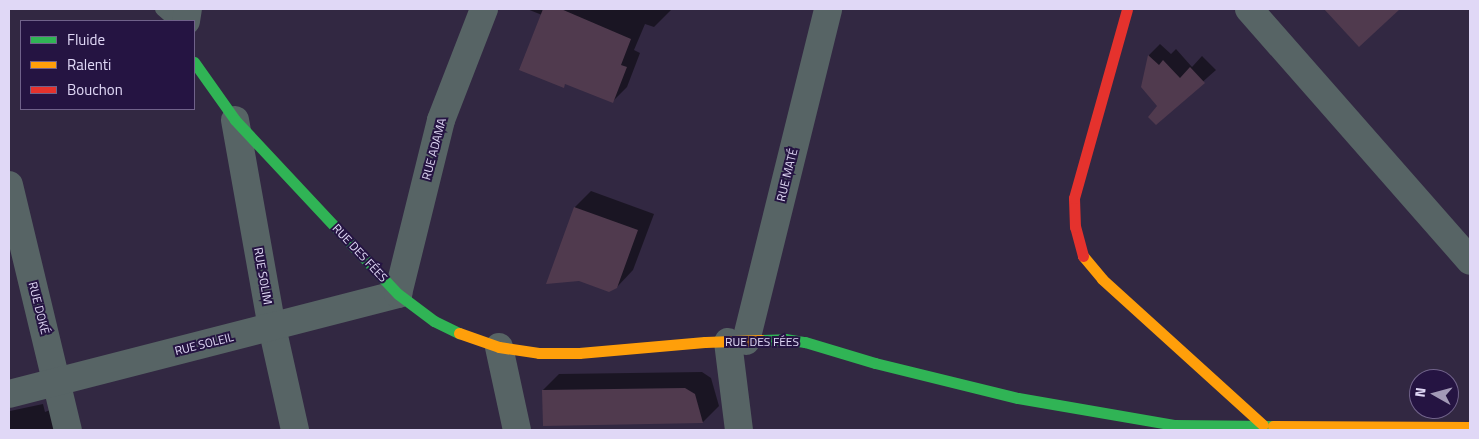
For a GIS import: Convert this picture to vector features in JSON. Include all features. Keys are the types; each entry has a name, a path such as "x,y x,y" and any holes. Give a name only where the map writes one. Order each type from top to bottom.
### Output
{"street":[{"name":"RUE ADAMA","path":"398,294 441,120 484,9"},
{"name":"RUE MATÉ","path":"737,341 828,9"},
{"path":"1127,9 1074,198 1075,227 1084,258 1102,279 1263,425"},
{"path":"1249,9 1470,261"},
{"name":"RUE DES FÉES","path":"195,63 235,120 398,294 414,308 434,321 466,336 499,347 539,353 579,353 737,341 786,340 805,342 875,363 1018,398 1174,425 1198,428 1263,425 1470,427"},
{"name":"RUE SOLIM","path":"235,120 272,327 294,430"},
{"name":"RUE DOKÉ","path":"9,186 68,430"},
{"name":"RUE SOLEIL","path":"9,394 398,294"},
{"path":"737,341 739,430"},
{"path":"499,347 517,430"}],"lane":[{"path":"162,9 175,20"}],"building":[{"path":"543,9 561,9 631,39 621,65 627,67 613,103 565,84 564,88 519,70"},
{"path":"1324,9 1400,9 1359,47"},
{"path":"1148,55 1159,65 1163,60 1180,78 1190,67 1205,83 1156,125 1148,117 1157,106 1141,87"},
{"path":"574,207 638,230 617,288 609,292 579,281 546,284"},
{"path":"685,388 695,394 703,423 543,426 542,390"}],"traffic: fast":[{"path":"195,63 235,120 398,294 434,321 459,333"},
{"path":"761,340 785,339 805,342 875,363 1018,398 1174,425 1273,426"}],"traffic: slow":[{"path":"1083,256 1102,279 1263,425"},
{"path":"459,333 499,347 539,353 579,353 705,342 761,340"},
{"path":"1273,426 1470,427"}],"traffic: jam":[{"path":"1083,256 1075,227 1074,198 1127,9"}]}
